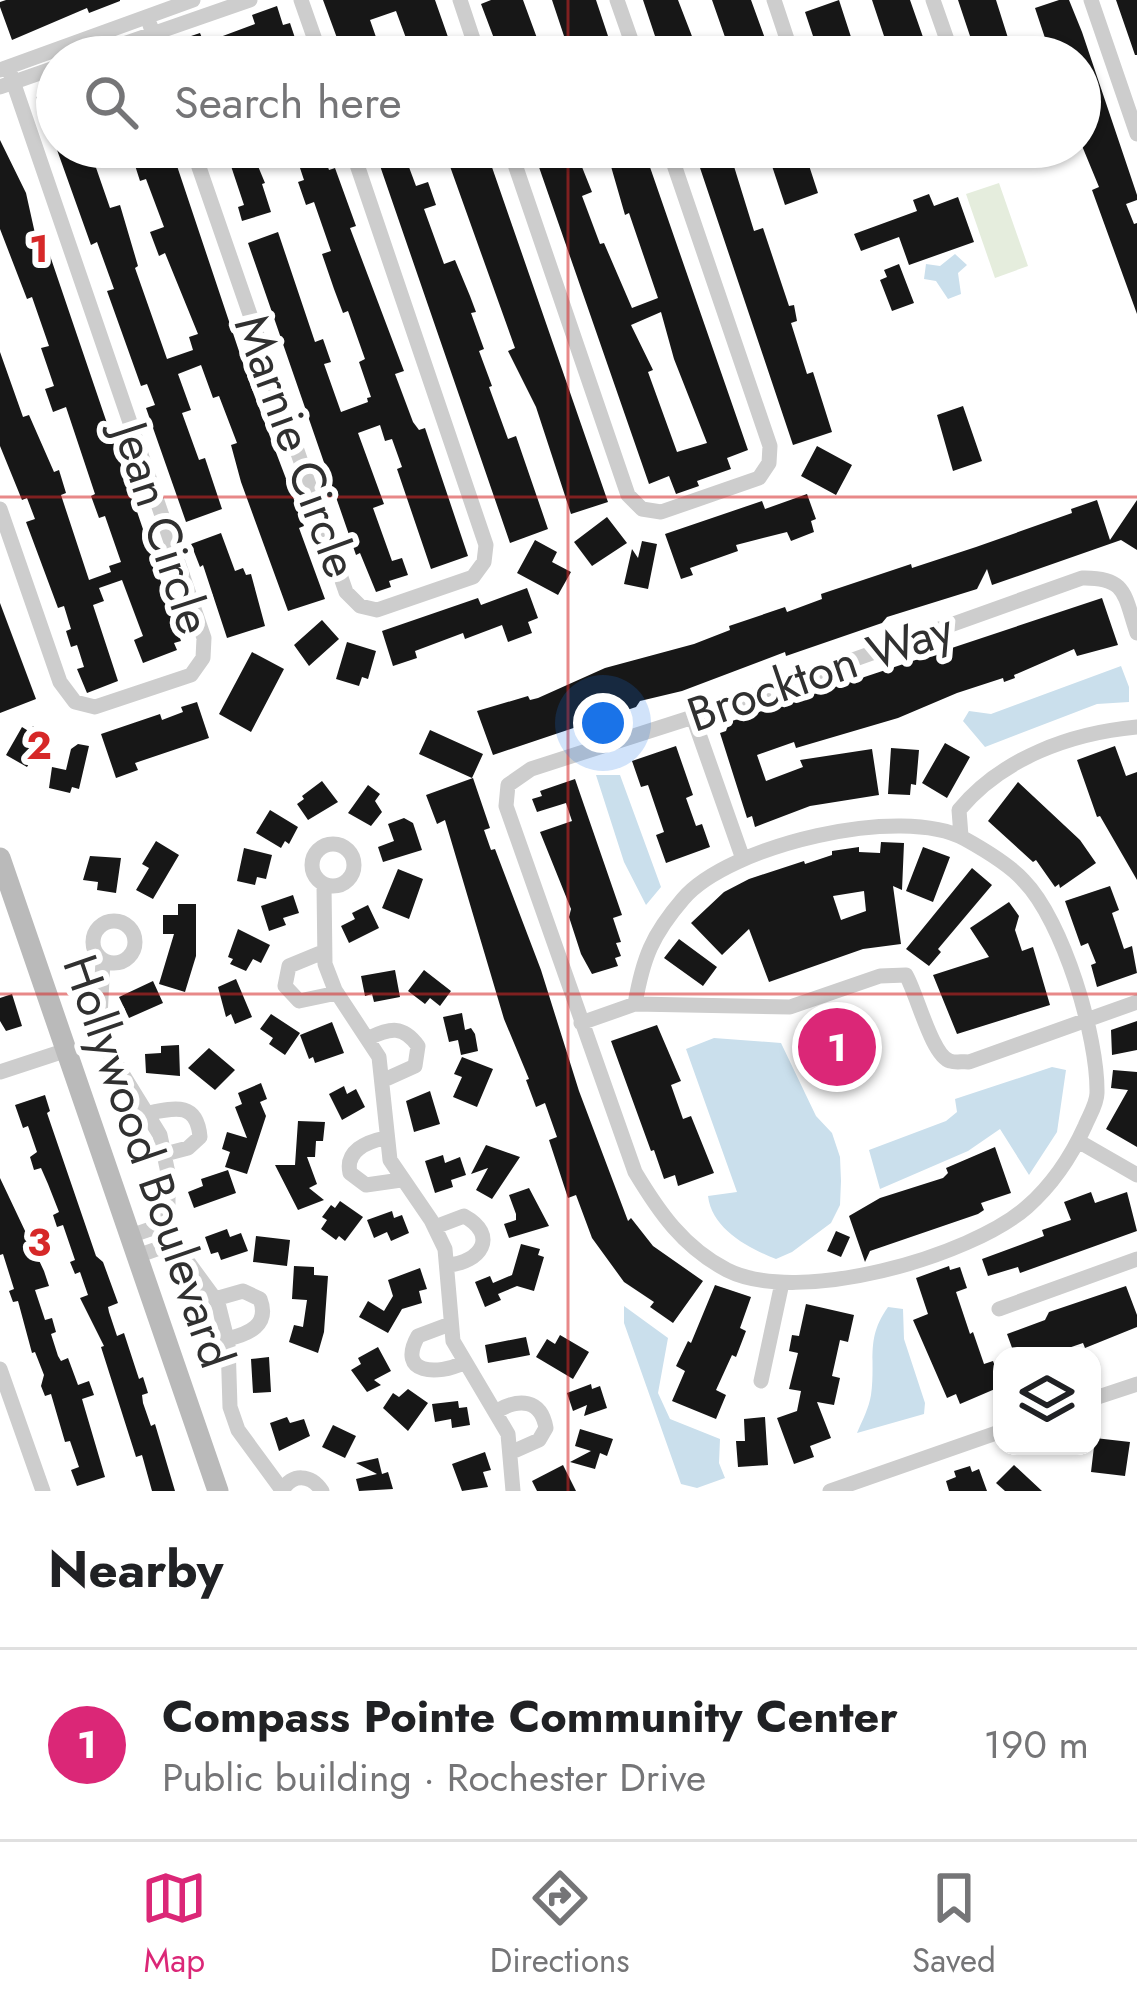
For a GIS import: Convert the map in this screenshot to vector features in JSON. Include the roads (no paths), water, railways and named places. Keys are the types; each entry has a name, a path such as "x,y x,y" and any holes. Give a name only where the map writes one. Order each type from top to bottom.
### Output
{"street":[{"path":"128,36 193,0"},
{"path":"119,36 250,0"},
{"path":"301,0 314,36"},
{"path":"460,0 472,36"},
{"path":"617,0 630,36"},
{"path":"774,0 786,36"},
{"path":"933,0 945,36"},
{"path":"1091,0 1137,134"},
{"path":"150,25 154,36"},
{"path":"5,76 36,65"},
{"path":"5,76 36,71"},
{"name":"Jean Circle","path":"5,76 36,164"},
{"name":"Jean Circle","path":"0,509 60,682 75,702 95,707 191,675 203,658 204,638 38,168"},
{"name":"Marnie Circle","path":"199,168 346,592 360,606 377,610 473,577 484,562 487,545 358,168"},
{"path":"516,168 628,495 642,509 661,512 759,478 769,463 770,446 675,168"},
{"name":"Brockton Way","path":"581,1023 506,806 508,785 531,769 693,717 1082,578 1108,578 1122,587 1137,633"},
{"path":"693,717 743,859"},
{"path":"961,836 959,810 978,788 1013,763 1091,733 1137,727"},
{"path":"635,1004 644,956 686,895 743,859 805,838 865,826 921,828 961,836 1024,880 1062,940 1087,1020 1098,1096 1078,1141 1053,1181 1024,1210 981,1237 862,1277 823,1284 782,1283 730,1271 688,1245 657,1211 635,1172 581,1023 635,1004 790,1006 880,976 906,975 919,997 937,1053 948,1061 969,1062 1087,1020 1137,1002"},
{"name":"Hollywood Boulevard","path":"0,858 218,1491"},
{"path":"324,884 322,952 337,993 369,1038 383,1080 390,1160 435,1227 447,1265 450,1324 464,1363 508,1434 513,1491"},
{"path":"322,952 289,966 286,986 299,1001 337,993"},
{"path":"104,960 100,1018 107,1049 149,1113 165,1154 168,1223 174,1244 215,1299 227,1340 234,1420 247,1446 282,1490 291,1480 304,1477 322,1491"},
{"path":"369,1038 403,1030 418,1048 416,1066 383,1080"},
{"path":"0,1072 67,1049"},
{"path":"149,1113 181,1107 193,1114 200,1128 196,1144 165,1154"},
{"path":"385,1138 355,1152 350,1173 366,1185 401,1180"},
{"path":"1078,1141 1137,1174"},
{"path":"435,1227 464,1216 484,1238 483,1250 476,1256 447,1265"},
{"path":"134,1246 168,1223"},
{"path":"134,1246 174,1244"},
{"path":"1000,1309 1137,1259"},
{"path":"761,1381 782,1283"},
{"path":"215,1299 243,1291 260,1300 264,1310 260,1324 227,1340"},
{"path":"450,1324 418,1336 413,1357 421,1369 430,1372 464,1363"},
{"path":"0,1369 43,1491"},
{"path":"1101,1397 1137,1384"},
{"path":"497,1412 525,1402 543,1415 544,1434 512,1452"},
{"path":"830,1491 993,1434"}],"water":[{"path":"955,254 967,265 958,273 961,294 948,299 936,281 924,279 926,264 940,266"},
{"path":"1121,666 1129,702 1097,704 985,747 963,721 969,711 991,714"},
{"path":"596,775 620,775 661,887 646,905 624,862"},
{"path":"714,1038 781,1043 816,1116 832,1133 840,1157 840,1205 831,1223 776,1259 733,1236 711,1208 708,1196 737,1192 686,1049"},
{"path":"1052,1067 1066,1070 1057,1132 1029,1175 1000,1129 968,1151 880,1189 869,1150 946,1121 957,1112 955,1099"},
{"path":"624,1306 668,1338 658,1393 670,1419 720,1439 719,1463 725,1478 697,1488 681,1484 624,1323"},
{"path":"888,1307 903,1309 904,1339 925,1403 924,1414 857,1433 871,1395 876,1329"}],"place":[{"name":"Compass Pointe Community Center","path":"837,1047"}]}
